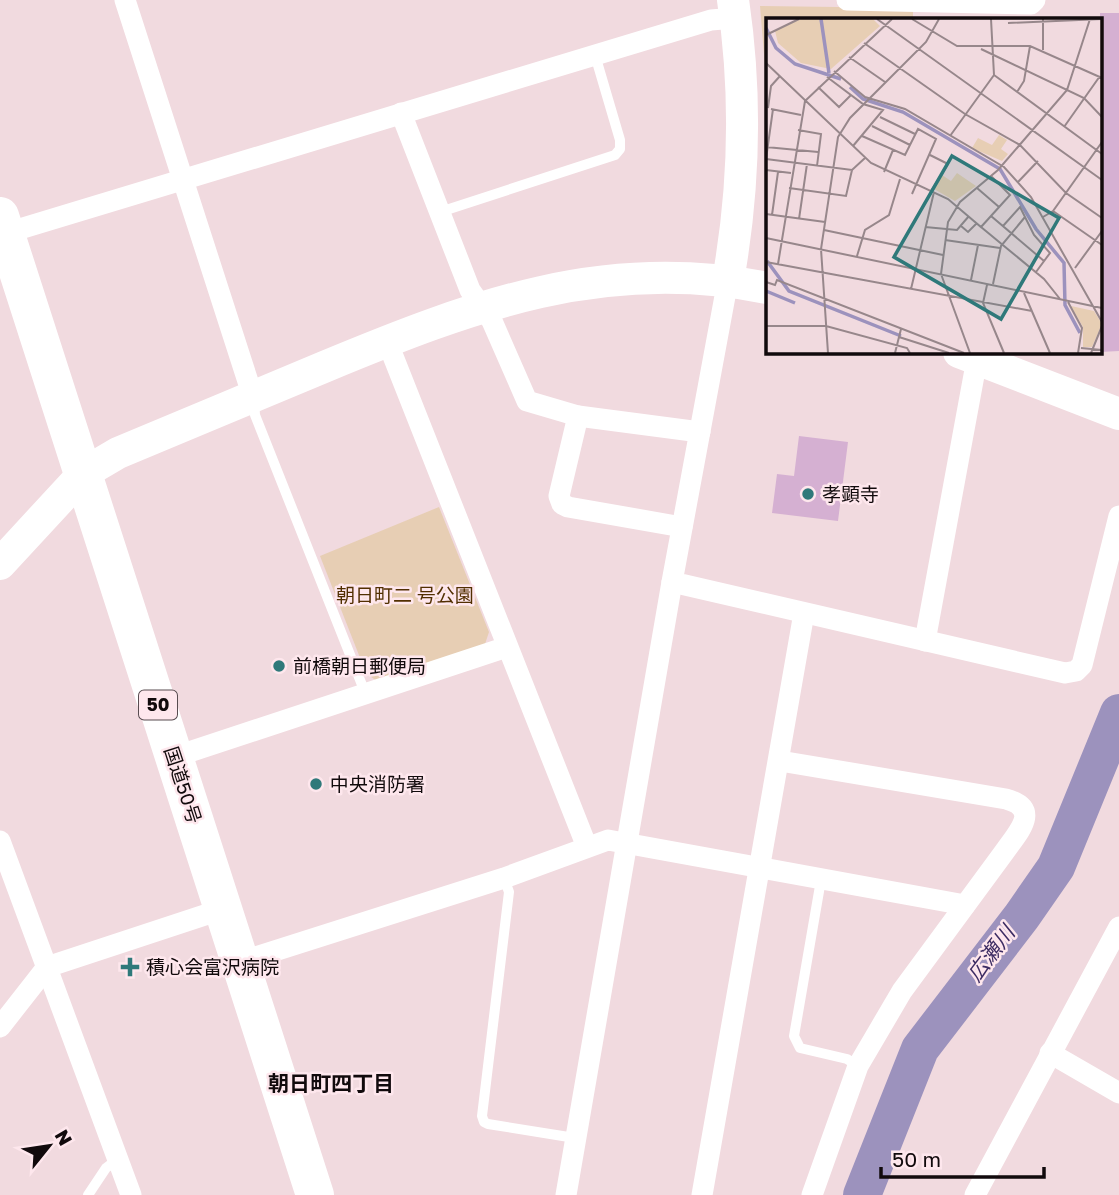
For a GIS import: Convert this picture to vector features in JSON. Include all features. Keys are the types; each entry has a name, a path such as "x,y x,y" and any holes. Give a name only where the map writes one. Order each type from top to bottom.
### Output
{"highway":[{"name":"国道50号","path":"2,228 84,473 315,1195"}],"street":[{"path":"125,0 254,397"},
{"path":"847,0 1031,4 1035,0"},
{"path":"2,228 184,179 711,20 734,9 742,95 743,170 736,237 671,582 566,1195"},
{"path":"401,114 470,290 492,321 527,401 578,416 700,432"},
{"path":"0,564 84,473 118,453 387,341 483,307 550,289 612,279 728,280 766,288"},
{"path":"387,341 587,847"},
{"path":"925,641 968,356 1119,414"},
{"path":"578,416 559,496 562,504 682,527"},
{"path":"671,582 1065,673 1076,671 1082,665 1119,516"},
{"path":"702,1195 804,613"},
{"path":"174,757 507,647"},
{"path":"780,761 1006,799 1021,804 1025,809 1021,827 902,991 858,1066 812,1195"},
{"path":"240,962 504,878 608,840 965,905"},
{"path":"0,841 131,1195"},
{"path":"0,1027 47,967 223,909"},
{"path":"975,1195 1119,926"},
{"path":"1050,1053 1119,1093"}],"lane":[{"path":"440,212 615,155 620,149 620,140 595,55"},
{"path":"254,397 255,415 366,695"},
{"path":"504,878 509,892 482,1116 488,1124 575,1138"},
{"path":"821,880 794,1037 800,1048 847,1059 858,1066"},
{"path":"88,1195 110,1163 118,1158"}],"green space":[{"path":"760,6 913,8 913,18 766,18 766,78"},
{"name":"朝日町二 号公園","path":"439,507 489,632 485,644 378,682 366,673 320,556"}],"building":[{"path":"1100,13 1119,13 1119,351 1102,352 1102,18"},
{"name":"孝顕寺","path":"799,436 848,442 838,521 772,513 777,474 794,476"}],"waterway":[{"name":"広瀬川","path":"862,1195 920,1049 1056,867 1119,713"}],"place":[{"name":"孝顕寺","path":"808,494"},
{"name":"前橋朝日郵便局","path":"279,666"},
{"name":"中央消防署","path":"316,784"},
{"name":"積心会富沢病院","path":"130,967"}],"district":[{"name":"朝日町四丁目","path":"331,1084"}]}
